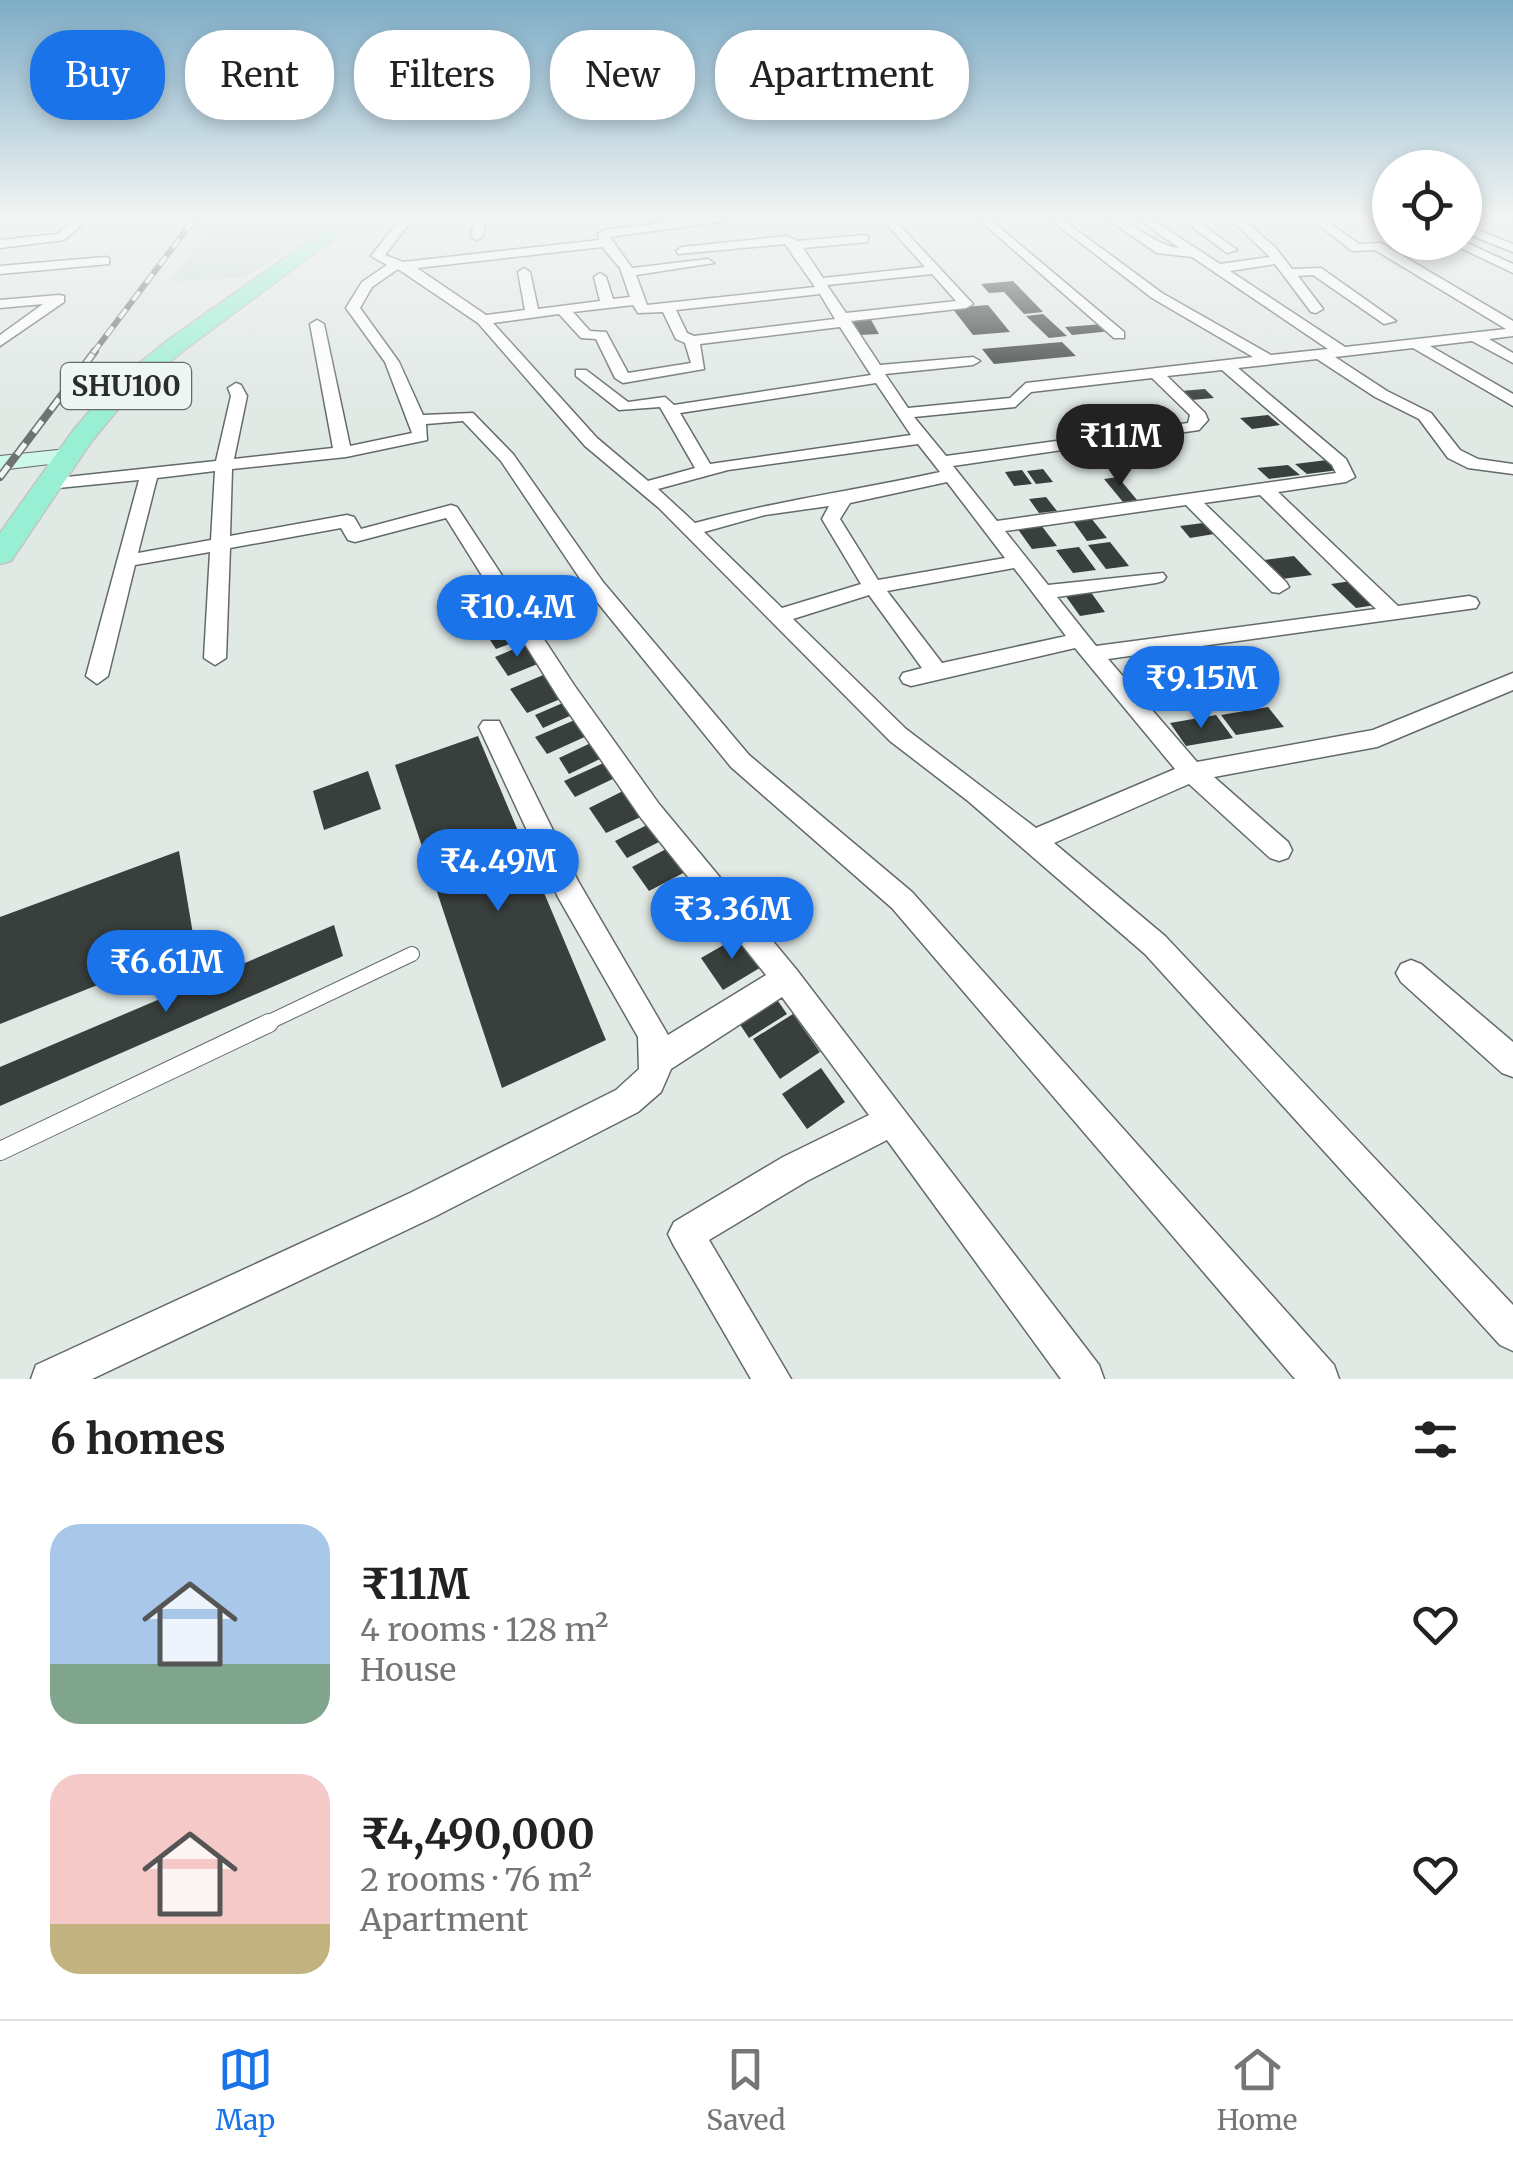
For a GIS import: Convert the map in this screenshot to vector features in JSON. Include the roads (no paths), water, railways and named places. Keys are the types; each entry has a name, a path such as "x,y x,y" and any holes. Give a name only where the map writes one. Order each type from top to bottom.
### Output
{"main road":[{"name":"SHU100","path":"0,527 58,457 120,392 264,281"},
{"name":"SHU100","path":"0,554 48,484 58,457"},
{"path":"0,463 58,457"}],"street":[{"path":"48,484 342,452 421,436 392,362 353,308 373,281"},
{"path":"424,281 483,320 591,442 691,530 898,735 1033,841 1155,945 1513,1332"},
{"path":"526,281 532,311"},
{"path":"601,281 606,303"},
{"path":"632,281 643,310 854,281"},
{"path":"818,281 903,413 1086,647 1192,772 1279,850"},
{"path":"668,308 680,336 692,340 966,304 946,281"},
{"path":"1057,281 1119,335"},
{"path":"1135,281 1202,327 1270,361"},
{"path":"1234,281 1343,352"},
{"path":"1284,313 1316,309 1295,281"},
{"path":"1332,281 1389,322"},
{"path":"1434,281 1513,330"},
{"path":"0,304 59,300 0,342"},
{"path":"483,320 637,300"},
{"path":"562,308 586,335 601,334 623,378 699,366 692,340"},
{"path":"317,324 332,381 342,452"},
{"path":"903,413 1015,402 1026,388 1513,330"},
{"path":"1475,336 1513,359"},
{"path":"1416,344 1513,400"},
{"path":"1320,354 1424,416 1454,454 1474,464 1509,471"},
{"path":"670,410 973,361"},
{"path":"995,527 1340,480 1346,472 1226,366"},
{"path":"581,373 625,407 666,402 705,471"},
{"path":"691,530 764,510 843,499 948,468 1193,428 1200,420 1197,413 1156,374"},
{"path":"216,658 224,543 224,464 239,396 236,388"},
{"path":"417,420 466,416 507,458 596,587 740,760 902,900 1320,1379"},
{"path":"644,487 705,471 923,438"},
{"path":"97,676 149,473"},
{"path":"1265,490 1393,613"},
{"path":"843,499 830,519 873,587 938,672"},
{"path":"1192,502 1279,586"},
{"path":"126,561 347,521 355,536 452,511 566,692 650,811 786,978 1085,1379"},
{"path":"776,617 873,587 1020,561"},
{"path":"1044,592 1156,577"},
{"path":"911,678 1086,647 1469,603"},
{"path":"1033,841 1192,772 1377,738 1513,681"},
{"path":"50,1379 422,1206 650,1086 658,1059 654,1034 568,889 491,727"},
{"path":"1411,973 1513,1061"},
{"path":"658,1059 786,978"},
{"path":"772,1379 686,1234 794,1169 891,1122"}],"lane":[{"path":"0,1150 412,954"}],"railway":[{"path":"93,353 147,281"},
{"path":"0,477 95,351"}]}
